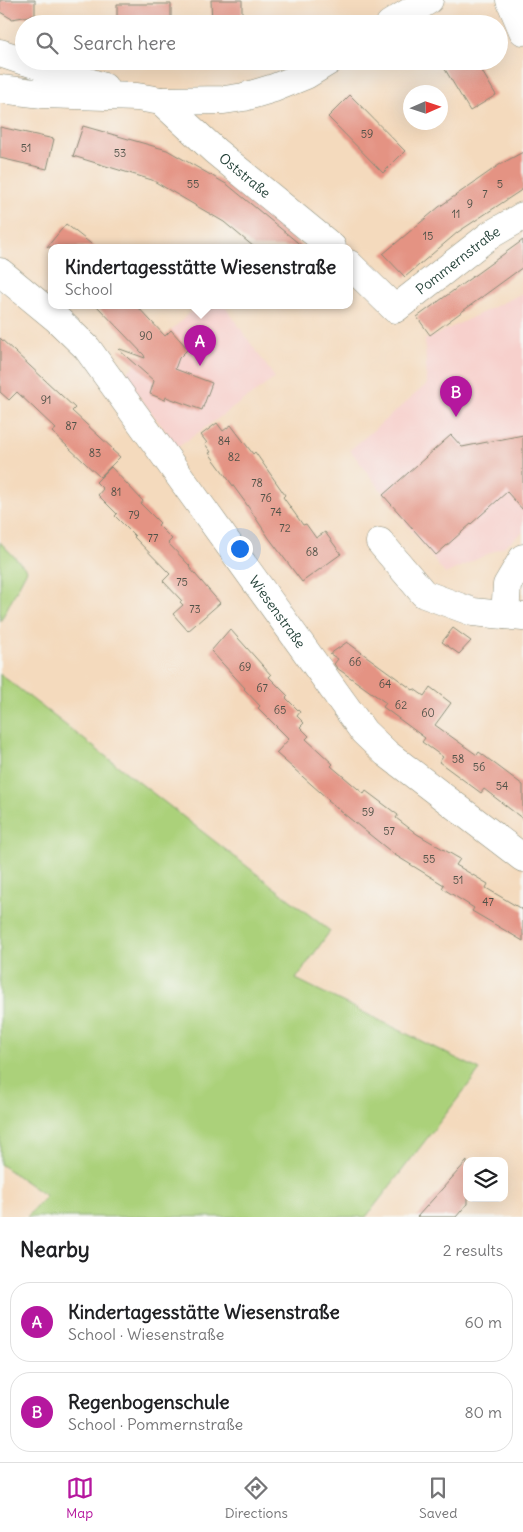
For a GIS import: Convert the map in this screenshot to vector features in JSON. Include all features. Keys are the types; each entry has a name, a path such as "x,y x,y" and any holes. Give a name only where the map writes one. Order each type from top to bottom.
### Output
{"street":[{"path":"405,15 429,0"},
{"path":"510,0 523,31"},
{"path":"0,53 15,58"},
{"path":"54,70 149,99"},
{"path":"0,89 43,94 224,100 244,97 282,85 313,70"},
{"name":"Oststraße","path":"149,99 328,244"},
{"name":"Pommernstraße","path":"353,268 395,310 490,235 523,216"},
{"name":"Wiesenstraße","path":"0,272 57,319 88,348 364,732 386,753 523,858"},
{"path":"380,542 424,594 473,612 514,616 507,585 523,558"}],"shaded area":[{"path":"523,293 523,532 503,547 445,574 350,450 427,384 425,340"},
{"path":"194,309 227,309 275,378 178,447 123,376"}],"green space":[{"path":"0,542 27,570 0,622"},
{"path":"0,674 330,931 296,979 480,1070 366,1217 27,1217 46,1196 0,1164"}],"building":[{"path":"0,0 35,0 35,15 15,15 15,18 12,19 0,12"},
{"path":"211,0 242,0 242,15 212,15"},
{"path":"117,4 171,4 171,15 117,15"},
{"path":"445,70 481,70 496,95 470,111"},
{"path":"350,95 405,151 383,173 328,117"},
{"path":"83,126 167,150 228,185 299,244 250,244 224,222 152,180 73,156"},
{"path":"0,127 54,139 47,169 0,158"},
{"path":"523,152 523,189 458,232 405,277 383,254 439,207 499,165"},
{"path":"66,224 91,244 49,244"},
{"path":"523,240 523,267 430,335 417,317"},
{"path":"100,309 140,309 165,336 171,330 188,349 179,358 175,369 212,383 202,410 166,397 165,400 150,394 154,381 119,350 145,358"},
{"path":"0,338 75,408 72,411 120,457 100,477 52,432 56,429 17,392 9,400 0,392"},
{"path":"217,423 223,431 231,425 253,454 255,452 303,525 306,524 316,538 325,532 341,554 302,582 209,453 211,452 205,444 207,443 201,435"},
{"path":"451,435 462,447 523,435 523,510 507,492 436,555 383,495"},
{"path":"111,467 143,501 141,504 160,523 158,525 172,539 168,543 190,566 220,603 188,631 173,614 183,605 180,602 182,601 163,581 170,574 134,537 115,516 117,514 98,495 103,489 96,482"},
{"path":"453,628 471,641 459,654 442,642"},
{"path":"230,629 271,675 269,677 288,696 286,698 300,712 297,716 304,723 300,727 309,736 306,739 333,764 331,766 364,794 366,791 398,815 396,818 417,834 460,859 456,865 488,884 486,888 523,910 523,941 472,911 474,908 442,888 444,885 395,855 328,801 276,753 289,739 258,708 260,706 211,651"},
{"path":"347,642 413,690 424,696 430,687 451,703 435,725 477,755 479,752 523,785 523,819 484,789 481,793 439,762 443,757 422,742 425,738 383,707 386,703 337,668 334,664 338,659 330,654"},
{"path":"463,1165 463,1202 467,1202 467,1204 456,1217 417,1217"}],"place":[{"name":"Kindertagesstätte Wiesenstraße","path":"200,366"},
{"name":"Regenbogenschule","path":"456,417"}]}
